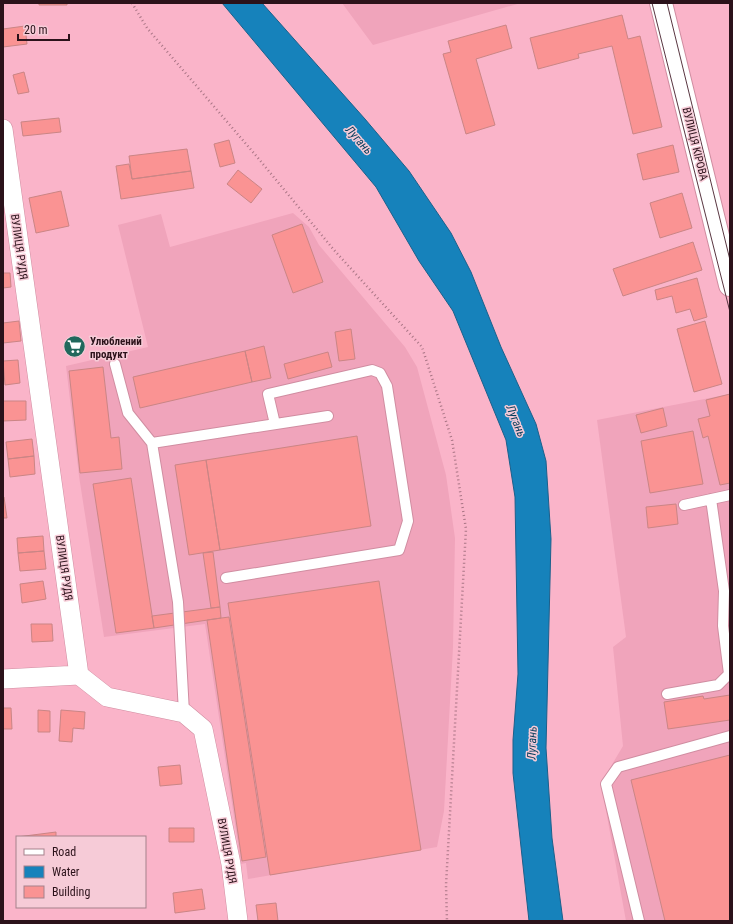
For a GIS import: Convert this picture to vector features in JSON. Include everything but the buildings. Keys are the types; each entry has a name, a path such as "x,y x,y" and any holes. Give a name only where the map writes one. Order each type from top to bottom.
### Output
{"street":[{"name":"ВУЛИЦЯ КІРОВА","path":"661,3 730,285"},
{"name":"ВУЛИЦЯ РУДЯ","path":"3,129 79,674 106,697 184,713 203,729 231,864 238,921"},
{"path":"3,679 79,674"}],"lane":[{"path":"115,364 128,413 152,443 178,602 184,713"},
{"path":"226,578 399,550 408,521 387,386 380,373 372,370 268,394 275,424"},
{"path":"152,443 328,416"},
{"path":"684,505 730,495"},
{"path":"667,694 718,685 729,674 722,626 724,591 711,499"},
{"path":"640,921 606,784 618,767 730,736"}],"path":[{"path":"132,3 147,28 334,250 422,347 452,440 466,529 446,885 447,921"}],"shaded area":[{"path":"342,3 521,3 373,45"},
{"path":"293,213 309,227 319,245 405,347 417,367 446,475 455,538 453,647 444,811 437,847 248,879 246,863 241,864 205,624 104,637 79,476 66,366 148,347 118,225 161,214 170,247"},
{"path":"730,394 730,921 626,921 601,783 623,746 613,647 626,637 597,420"}],"water":[{"name":"Лугань","path":"222,3 262,3 409,171 451,233 471,272 501,347 536,424 546,461 551,539 546,748 552,838 563,921 529,921 513,773 513,740 518,674 515,497 506,440 453,311 419,261 376,187"}],"tram line":[{"path":"652,3 730,312"},
{"path":"667,3 730,260"}],"place":[{"name":"Улюблений продукт","path":"75,347"}]}
